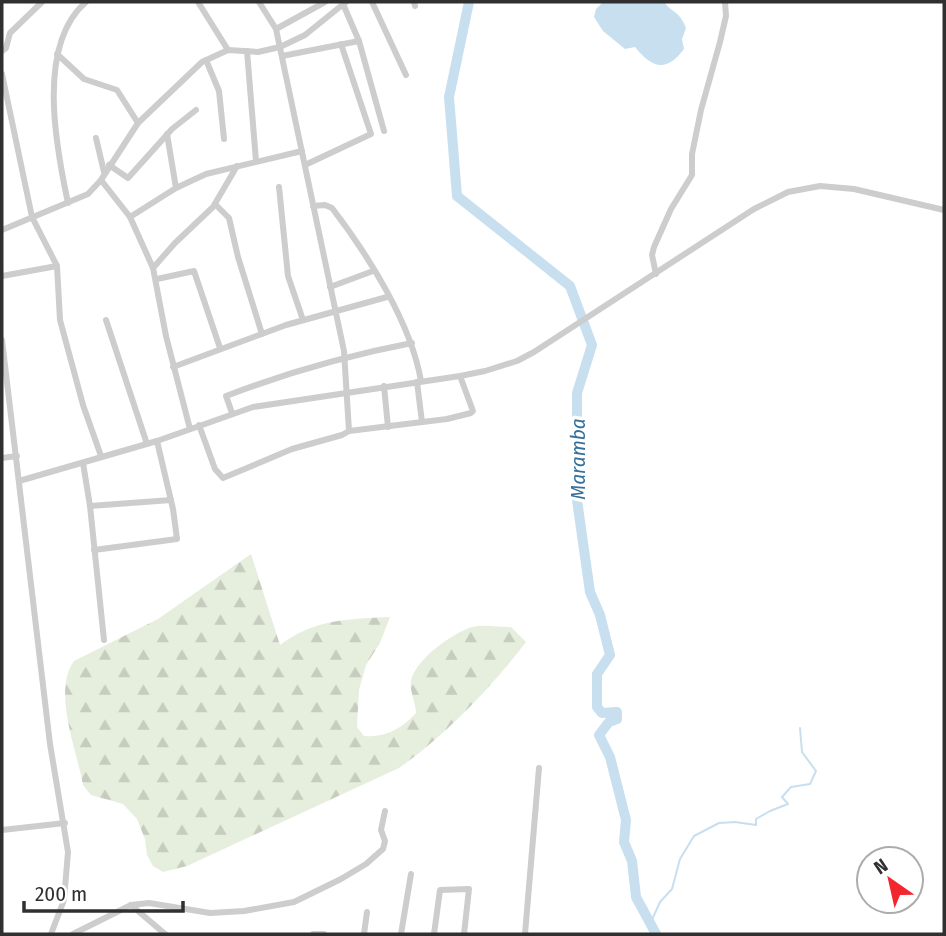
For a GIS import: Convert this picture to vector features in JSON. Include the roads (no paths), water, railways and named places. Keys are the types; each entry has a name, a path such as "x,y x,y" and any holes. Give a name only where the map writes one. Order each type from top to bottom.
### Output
{"street":[{"path":"2,51 6,48 10,33 42,2"},
{"path":"68,203 56,132 57,54 64,31 74,14 86,2"},
{"path":"198,2 228,50"},
{"path":"259,2 276,29 305,165 345,360 349,431"},
{"path":"276,29 326,2"},
{"path":"372,2 406,75"},
{"path":"656,274 652,255 654,247 671,209 692,175 692,154 726,16 725,2"},
{"path":"2,230 88,194 101,180 138,123 206,60 228,50 280,47 305,35 344,3 359,41 384,131"},
{"path":"282,56 359,41"},
{"path":"305,165 371,134 341,44"},
{"path":"247,51 256,161"},
{"path":"57,54 84,79 120,93 138,123"},
{"path":"206,60 219,91 224,139"},
{"path":"2,74 32,217 57,266 60,320 83,405 101,456"},
{"path":"109,165 128,178 167,134 196,110"},
{"path":"167,134 176,188"},
{"path":"96,138 104,172"},
{"path":"130,218 176,188 214,171 302,151"},
{"path":"153,268 215,204 237,166"},
{"path":"101,180 130,218 153,268 173,367 190,429"},
{"path":"19,481 157,441 232,413 276,402 460,376 517,361 754,209 788,192 820,186 854,189 944,210"},
{"path":"279,187 288,276 303,320"},
{"path":"215,204 229,219 262,334"},
{"path":"313,206 325,205 332,208 373,271 412,343 422,422"},
{"path":"2,275 57,266"},
{"path":"156,279 194,271 220,348"},
{"path":"330,287 373,271"},
{"path":"173,367 303,320 387,297"},
{"path":"106,320 147,444"},
{"path":"2,340 5,393 17,456 50,744 68,852 61,911 51,934"},
{"path":"232,413 226,396 280,377 412,343"},
{"path":"199,425 215,468 223,478 292,449 349,431 460,416 473,411 460,376"},
{"path":"384,386 388,427"},
{"path":"94,550 177,539 171,499 157,441"},
{"path":"2,458 17,456"},
{"path":"83,463 104,640"},
{"path":"90,506 171,499"},
{"path":"525,934 540,768"},
{"path":"73,934 131,905 149,903 194,911 226,912 294,902 341,879 366,864 383,849 385,811"},
{"path":"2,830 65,823"},
{"path":"401,934 411,874"},
{"path":"434,934 440,891 469,890 464,934"},
{"path":"131,905 164,934"},
{"path":"364,934 368,912"},
{"path":"313,934 324,934"}],"water":[{"path":"603,2 664,2 678,15 686,28 682,39 684,49 671,62 659,65 647,60 635,47 625,49 603,31 594,17 596,9"}],"waterway":[{"name":"Maramba","path":"469,2 449,97 457,196 570,286 592,345 577,393 577,500 590,592 600,615 610,655 597,674 597,707 602,713 617,712 617,719 609,722 599,735 610,757 626,820 624,842 632,861 636,897 656,934"},
{"path":"651,922 660,902 672,889 680,859 694,836 719,823 756,825 756,819 788,804 782,797 791,787 810,784 816,771 802,752 800,728"}]}
